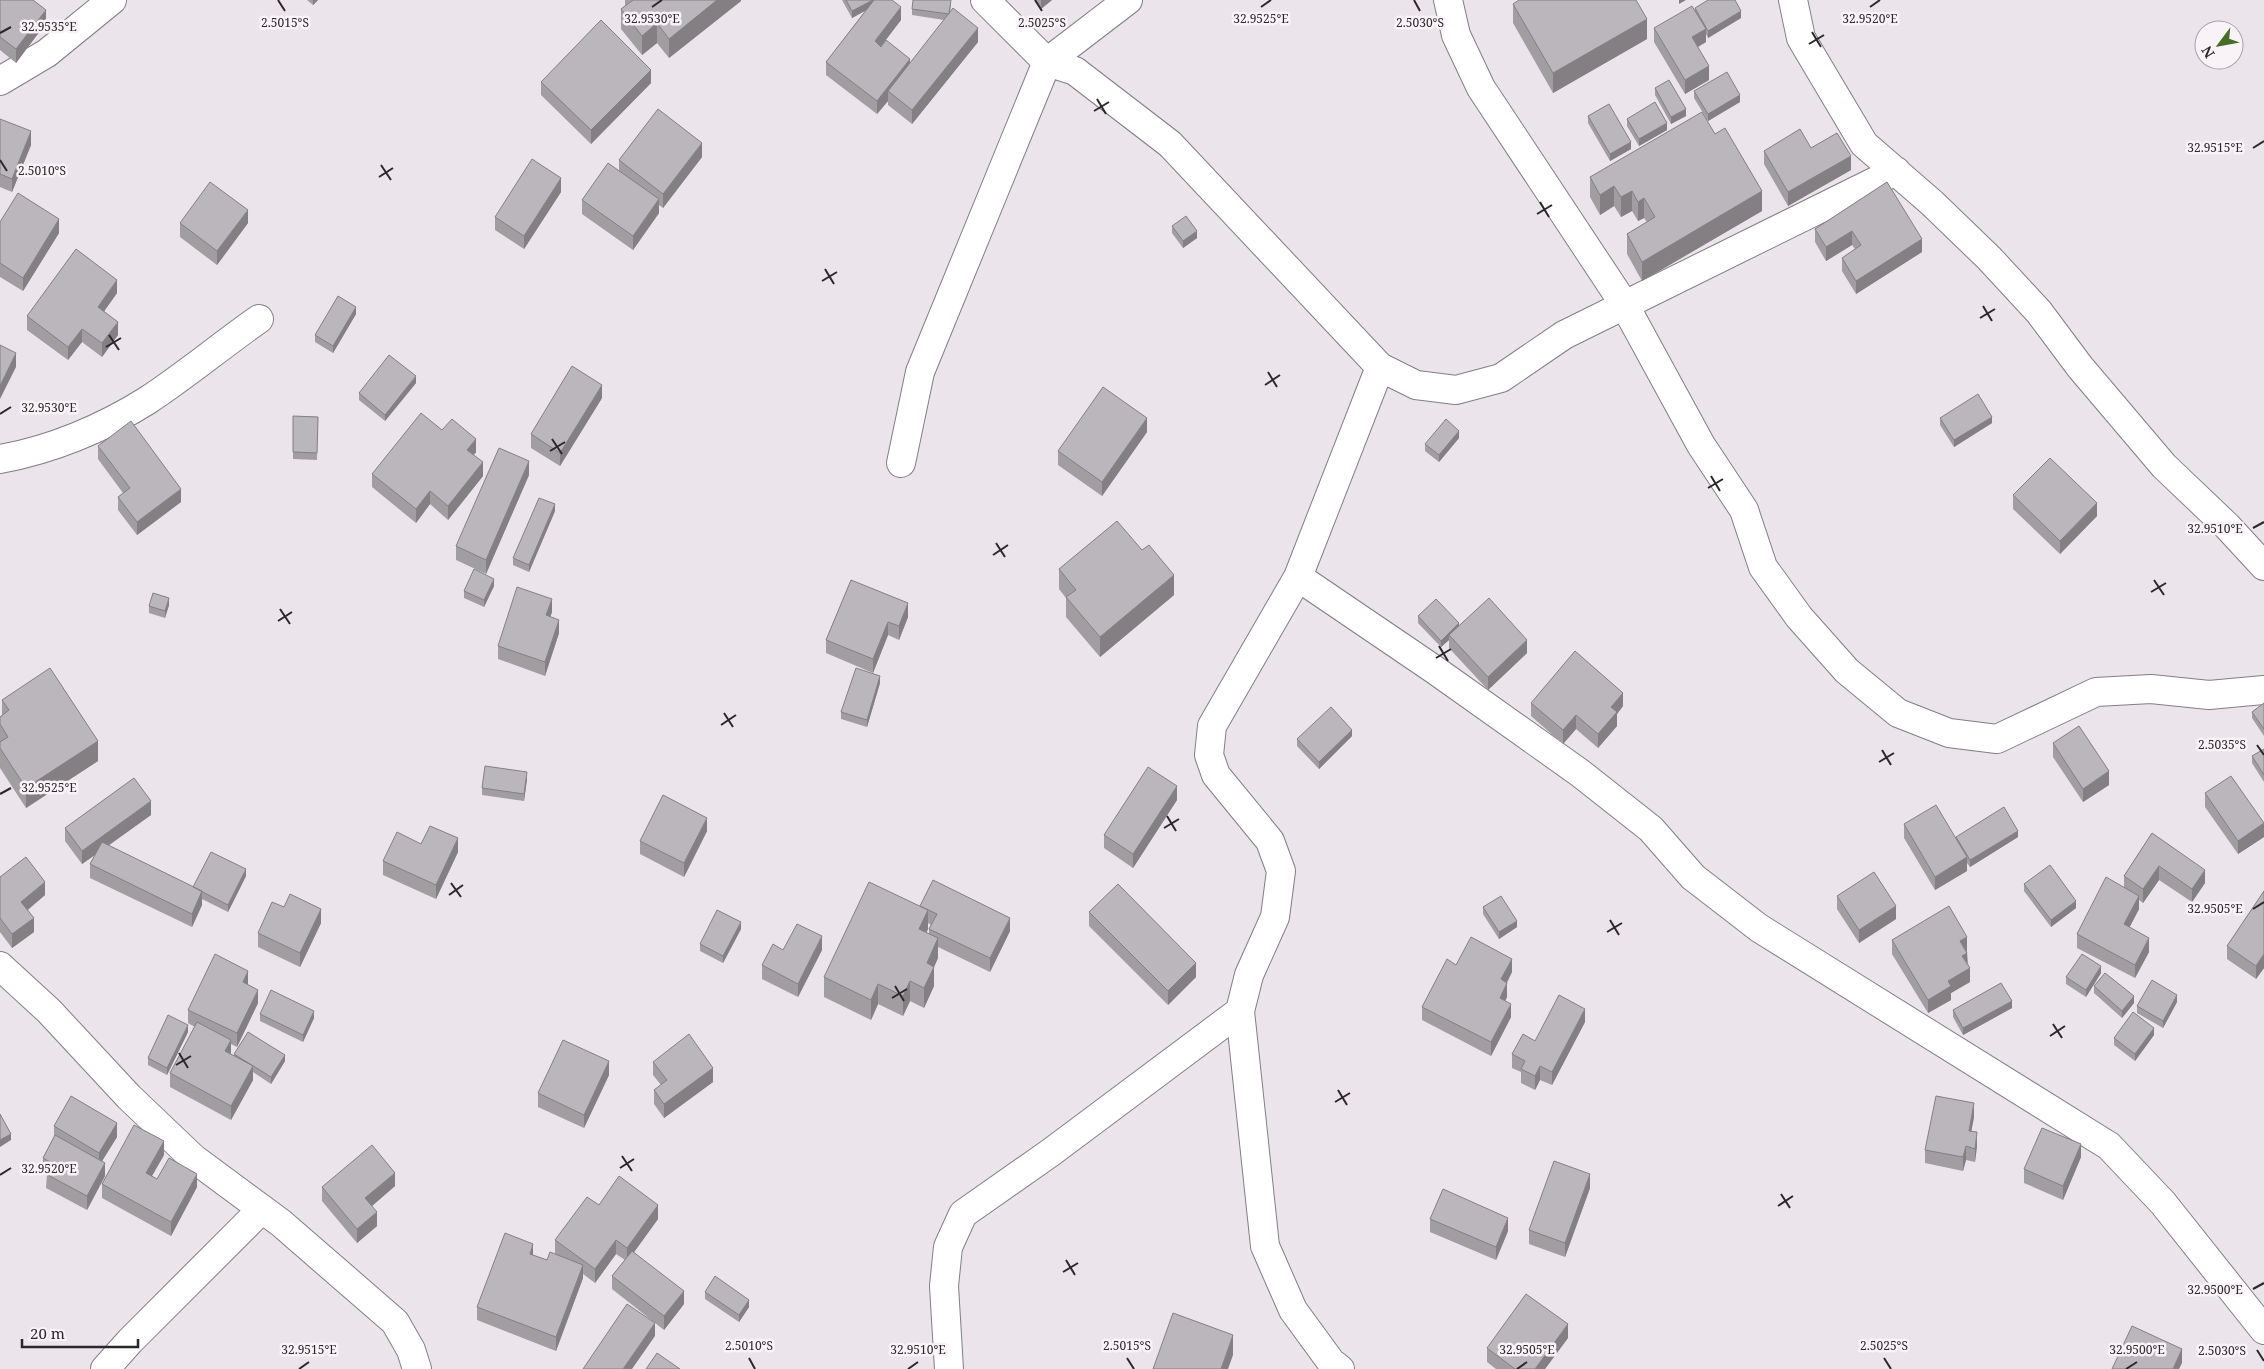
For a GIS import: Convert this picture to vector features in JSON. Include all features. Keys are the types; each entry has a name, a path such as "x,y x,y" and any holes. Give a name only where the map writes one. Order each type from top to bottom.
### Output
{"street":[{"path":"0,81 47,54 112,0"},
{"path":"985,0 1047,62 1075,71 1170,144 1380,367 1416,385 1456,390 1501,378 1564,335 1896,171"},
{"path":"901,463 920,372 1047,62 1128,0"},
{"path":"1448,0 1456,35 1481,88 1624,304 1701,445 1744,510 1763,568 1799,617 1847,671 1898,713 1949,733 1997,739 2096,692 2151,689 2209,695 2264,690"},
{"path":"1793,0 1801,38 1864,144 1896,171 1989,258 2038,312 2080,367 2164,466 2264,566"},
{"path":"0,459 21,455 83,434 147,400 259,319"},
{"path":"1340,1369 1331,1362 1293,1310 1265,1246 1240,1011 1249,975 1275,918 1280,871 1270,842 1216,775 1209,755 1212,726 1298,577 1380,367"},
{"path":"1298,577 1435,670 1580,773 1651,829 1693,877 1759,928 2110,1146 2163,1203 2264,1330"},
{"path":"0,966 48,1011 129,1097 193,1158 262,1209 395,1322 411,1350 417,1369"},
{"path":"949,1369 944,1286 948,1247 963,1214 1050,1153 1240,1011"},
{"path":"105,1369 136,1334 262,1209"}],"building":[{"path":"0,0 33,0 46,10 16,49 0,37"},
{"path":"633,0 717,0 669,39 657,23 642,36 621,9"},
{"path":"846,0 873,0 852,11"},
{"path":"874,0 892,0 901,7 875,41 881,47 886,40 910,59 877,101 826,62"},
{"path":"913,0 951,0 949,14 912,9"},
{"path":"1519,0 1636,0 1647,19 1553,73 1513,4"},
{"path":"1708,0 1735,0 1741,11 1708,31 1695,8"},
{"path":"1692,6 1706,29 1692,37 1709,66 1685,80 1654,28"},
{"path":"953,8 978,28 912,110 888,91"},
{"path":"601,20 651,70 591,130 541,82"},
{"path":"1727,72 1740,95 1708,114 1694,91"},
{"path":"1669,80 1686,109 1671,117 1655,88"},
{"path":"1655,102 1667,123 1639,139 1627,119"},
{"path":"1609,104 1631,142 1610,154 1588,116"},
{"path":"658,109 702,143 663,194 619,160"},
{"path":"1702,112 1715,134 1725,128 1762,191 1642,262 1627,234 1655,217 1644,198 1638,202 1632,191 1621,197 1614,186 1600,195 1590,177"},
{"path":"0,119 31,131 12,179 0,174"},
{"path":"1800,129 1811,148 1837,133 1851,156 1788,192 1764,151"},
{"path":"532,159 561,178 524,236 495,217"},
{"path":"608,163 659,199 633,236 582,200"},
{"path":"210,182 248,210 217,251 180,223"},
{"path":"1887,182 1922,239 1856,281 1842,258 1861,245 1852,231 1826,247 1815,229"},
{"path":"18,193 59,219 23,278 0,263 0,222"},
{"path":"1186,216 1197,231 1183,241 1172,226"},
{"path":"76,249 117,280 98,307 118,322 102,343 82,329 68,347 27,316"},
{"path":"338,296 356,307 333,346 315,335"},
{"path":"0,345 16,353 0,386"},
{"path":"389,355 416,376 385,415 359,393"},
{"path":"572,366 602,385 560,453 531,434"},
{"path":"1103,387 1147,418 1102,482 1058,451"},
{"path":"1978,394 1992,417 1954,440 1940,418"},
{"path":"421,413 442,430 452,419 476,439 467,450 483,462 448,506 430,491 416,509 372,474"},
{"path":"293,416 318,417 317,453 293,452"},
{"path":"1446,419 1459,431 1439,455 1425,444"},
{"path":"131,421 181,489 137,522 118,497 130,488 98,446"},
{"path":"499,448 529,461 486,560 456,546"},
{"path":"2050,458 2097,503 2060,541 2013,495"},
{"path":"539,498 555,504 529,565 513,558"},
{"path":"1117,521 1142,550 1149,545 1174,575 1100,637 1066,597 1076,590 1059,569"},
{"path":"474,569 494,579 484,600 464,591"},
{"path":"851,580 908,603 899,626 888,622 873,659 826,640"},
{"path":"517,587 552,599 546,615 559,620 545,662 498,646"},
{"path":"153,593 169,598 165,611 149,606"},
{"path":"1489,598 1527,640 1488,677 1449,635"},
{"path":"1436,599 1459,623 1441,641 1418,616"},
{"path":"1575,651 1623,693 1611,707 1617,712 1598,734 1576,715 1563,730 1531,703"},
{"path":"50,668 98,741 26,788 0,748 0,742 8,737 0,724 0,717 9,710 2,700"},
{"path":"856,668 880,676 867,720 841,712"},
{"path":"2264,703 2264,729 2252,712"},
{"path":"1331,707 1352,730 1319,762 1297,739"},
{"path":"2079,726 2109,771 2083,789 2053,743"},
{"path":"2264,749 2264,775 2252,756"},
{"path":"485,766 527,772 524,794 482,788"},
{"path":"1148,767 1177,786 1133,854 1104,835"},
{"path":"2231,776 2264,823 2238,841 2205,793"},
{"path":"134,778 151,801 82,851 65,828"},
{"path":"663,795 707,818 684,863 640,841"},
{"path":"1936,805 1967,857 1935,877 1904,824"},
{"path":"2004,807 2018,831 1970,860 1956,837"},
{"path":"430,826 458,838 436,885 383,861 397,832 421,844"},
{"path":"2152,833 2205,870 2192,889 2159,866 2143,889 2124,876"},
{"path":"102,842 202,891 192,914 90,864"},
{"path":"211,852 246,869 228,905 193,887"},
{"path":"26,857 45,882 21,902 34,918 12,934 0,918 0,877"},
{"path":"2050,865 2076,901 2051,920 2024,884"},
{"path":"1874,872 1896,906 1859,930 1837,896"},
{"path":"2106,877 2139,896 2124,924 2149,938 2135,965 2077,934"},
{"path":"933,880 1010,918 990,958 929,929 937,914 920,906"},
{"path":"869,882 928,910 919,929 938,938 927,963 934,967 924,988 910,981 903,996 878,984 871,1000 824,977"},
{"path":"1118,884 1196,963 1168,991 1089,912"},
{"path":"2264,891 2264,954 2256,966 2227,946"},
{"path":"290,894 321,909 300,953 258,933 272,902 284,907"},
{"path":"1501,896 1517,921 1499,932 1483,907"},
{"path":"1949,906 1967,937 1960,941 1967,953 1962,956 1970,968 1948,981 1951,986 1928,1000 1892,940"},
{"path":"717,910 741,922 723,956 700,944"},
{"path":"797,924 822,936 798,984 762,965 773,944 783,950"},
{"path":"1471,937 1512,959 1501,979 1507,983 1500,998 1511,1004 1491,1042 1422,1007 1447,959 1456,965"},
{"path":"215,954 248,971 243,982 258,990 237,1033 188,1010"},
{"path":"2082,954 2101,966 2086,990 2066,977"},
{"path":"2105,973 2134,996 2122,1011 2094,986"},
{"path":"2152,980 2177,995 2163,1021 2137,1006"},
{"path":"2001,983 2012,1001 1963,1028 1953,1010"},
{"path":"271,990 314,1011 303,1035 260,1014"},
{"path":"1559,995 1585,1009 1552,1072 1540,1066 1535,1076 1521,1069 1525,1061 1512,1054 1523,1034 1535,1041"},
{"path":"2133,1012 2154,1028 2135,1054 2114,1038"},
{"path":"168,1015 188,1025 167,1068 148,1058"},
{"path":"197,1022 231,1040 225,1051 253,1066 231,1106 170,1073"},
{"path":"248,1032 285,1055 271,1077 234,1054"},
{"path":"689,1034 713,1068 664,1104 654,1090 667,1080 653,1062"},
{"path":"563,1040 609,1061 584,1115 538,1093"},
{"path":"71,1096 117,1123 99,1153 54,1126"},
{"path":"1936,1096 1974,1103 1969,1131 1977,1132 1975,1149 1966,1146 1963,1157 1925,1150"},
{"path":"0,1114 11,1134 0,1140"},
{"path":"134,1125 164,1141 146,1173 157,1179 169,1158 197,1174 171,1222 102,1184"},
{"path":"2042,1128 2081,1144 2063,1186 2024,1169"},
{"path":"55,1135 105,1163 87,1196 46,1174 52,1163 43,1158"},
{"path":"372,1145 395,1173 365,1198 377,1212 357,1229 322,1187"},
{"path":"1554,1161 1590,1174 1565,1243 1529,1230"},
{"path":"619,1176 658,1205 627,1248 616,1240 595,1269 555,1240 587,1197 599,1205"},
{"path":"1443,1189 1508,1218 1496,1247 1430,1219"},
{"path":"505,1233 533,1244 530,1254 547,1260 550,1252 583,1265 556,1337 477,1307"},
{"path":"632,1251 684,1291 664,1316 612,1276"},
{"path":"715,1276 749,1300 739,1315 705,1292"},
{"path":"1526,1294 1568,1324 1535,1369 1515,1369 1487,1348"},
{"path":"627,1304 655,1323 623,1369 583,1369"},
{"path":"1173,1313 1233,1335 1221,1369 1153,1369"},
{"path":"2132,1326 2182,1349 2173,1369 2112,1369"},
{"path":"657,1353 680,1369 646,1369"}]}
